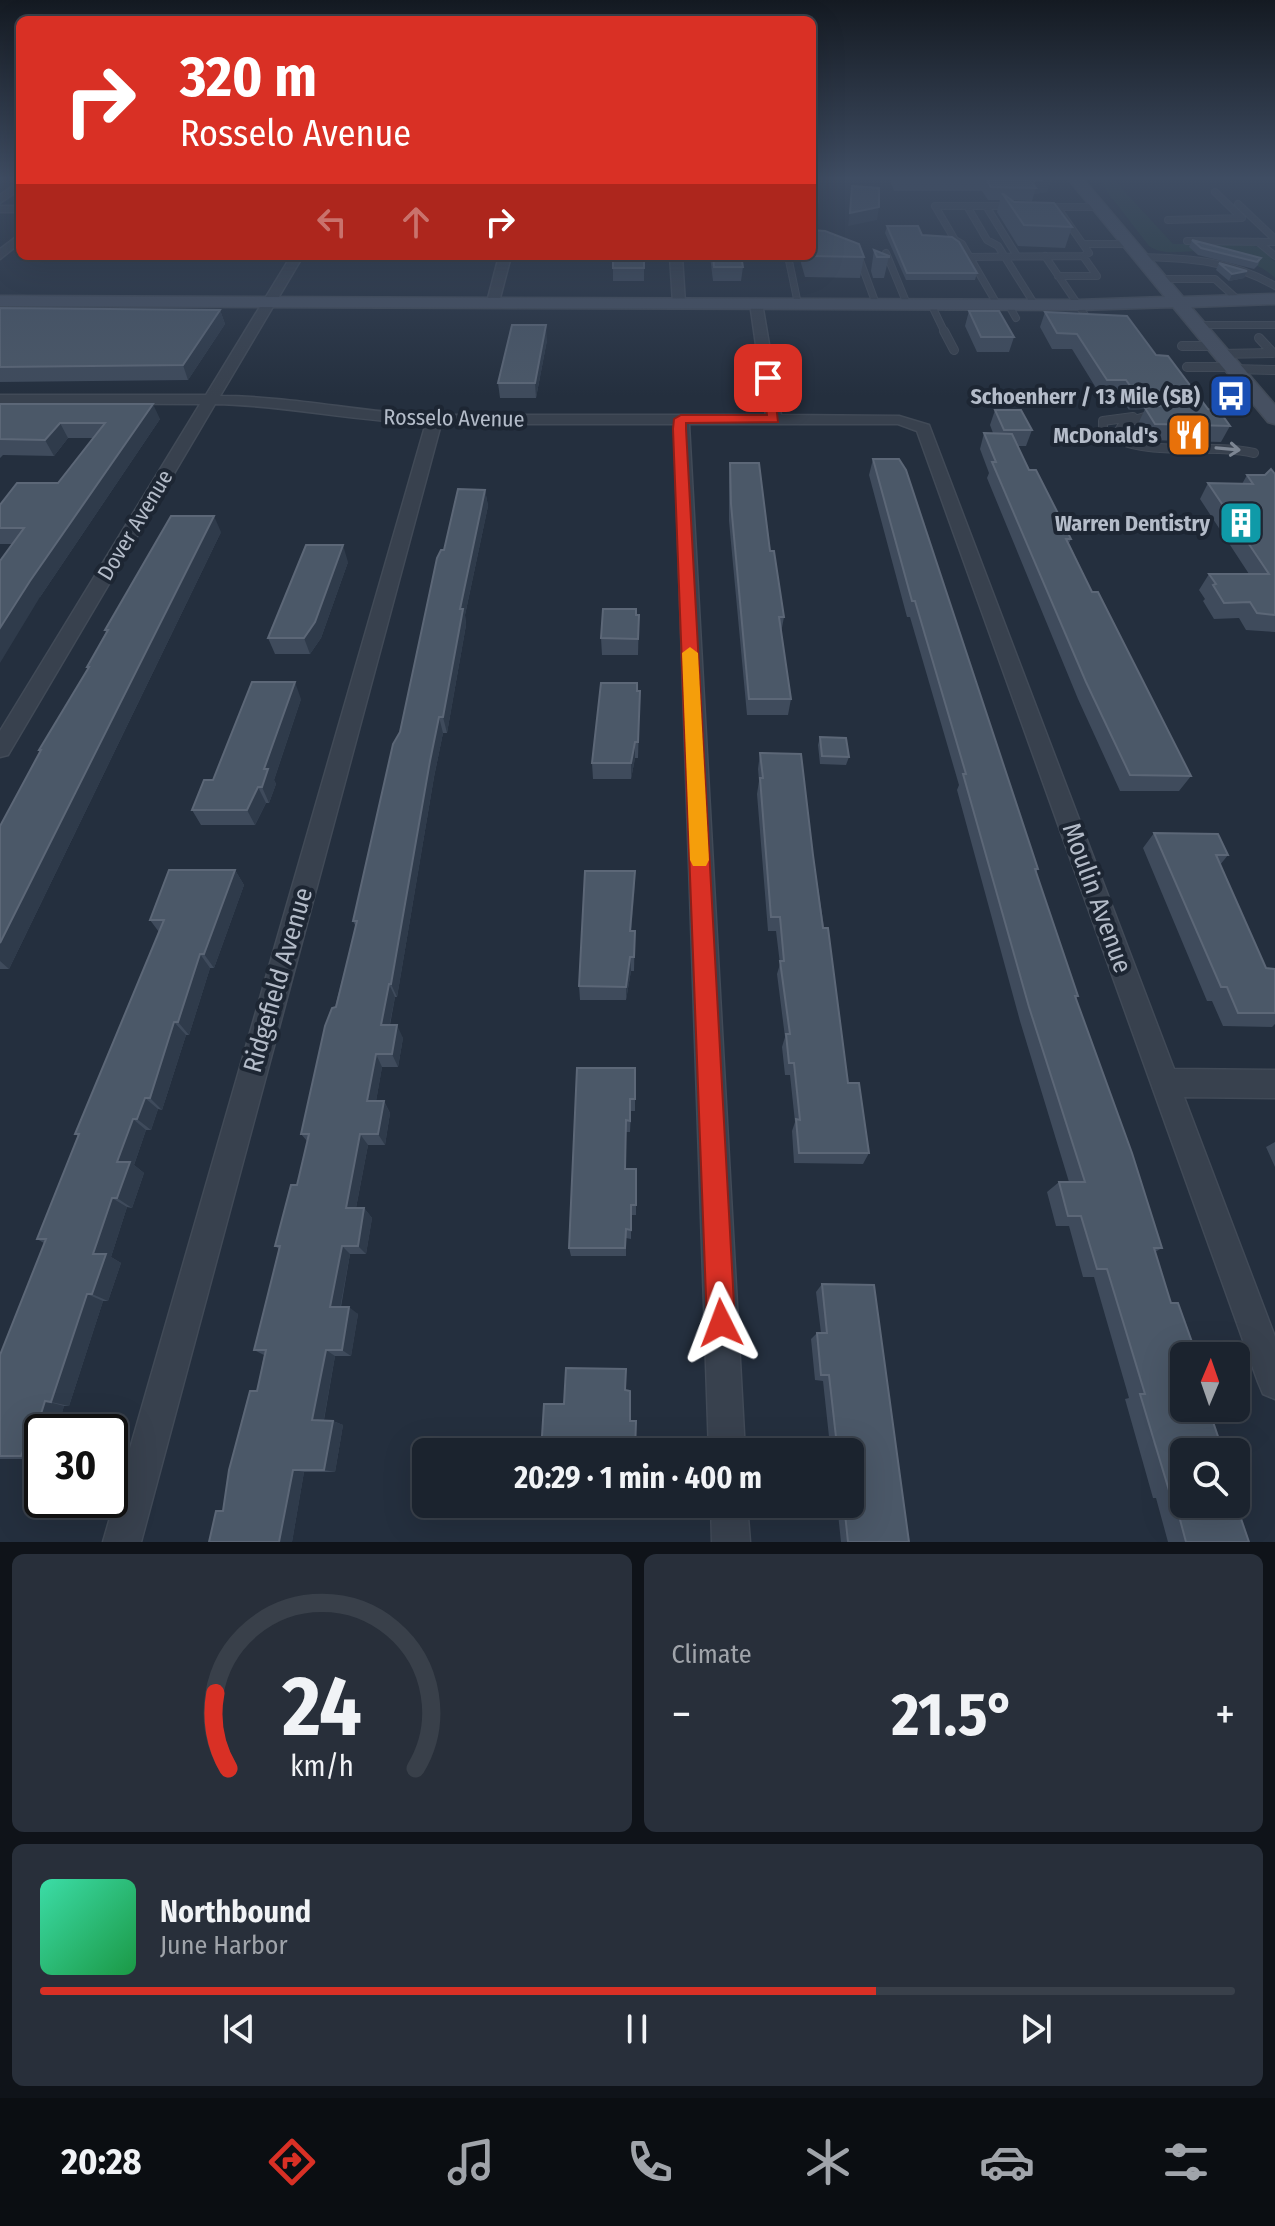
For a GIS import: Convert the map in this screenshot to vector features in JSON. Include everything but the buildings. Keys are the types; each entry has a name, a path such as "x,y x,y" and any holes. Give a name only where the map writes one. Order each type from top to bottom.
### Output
{"main road":[{"path":"1136,252 1275,418"},
{"path":"0,301 931,304 1007,309 1035,305 1082,312 1177,302 1275,299"}],"street":[{"name":"Dover Avenue","path":"0,749 295,260"},
{"path":"493,302 504,260"},
{"path":"676,260 679,303"},
{"path":"756,303 774,419"},
{"name":"Rosselo Avenue","path":"0,399 270,401 368,416 435,418 910,421"},
{"name":"Ridgefield Avenue","path":"122,1542 435,418"},
{"path":"681,419 726,1438"},
{"name":"Moulin Avenue","path":"910,421 926,431 1275,1382"},
{"path":"1165,1083 1275,1084"},
{"path":"730,1518 731,1542"}],"lane":[{"path":"857,252 876,304"},
{"path":"967,252 1007,309"},
{"path":"1001,252 1035,305"},
{"path":"1014,252 1017,256"},
{"path":"970,257 1083,256 1089,252"},
{"path":"886,253 907,304"},
{"path":"1045,256 1082,312"},
{"path":"1058,276 1097,276 1083,256"},
{"path":"1141,257 1196,259 1256,275 1275,286"},
{"path":"789,260 798,304"},
{"path":"1215,279 1228,267"},
{"path":"1158,279 1215,279 1238,300"},
{"path":"931,304 954,350"},
{"path":"1196,325 1275,325"},
{"path":"1187,367 1273,353 1259,338"},
{"path":"1182,346 1275,370"},
{"path":"1163,413 1103,421 1103,429 1134,447 1231,448 1254,453"},
{"path":"1114,438 1118,426 1137,416"}],"green space":[{"path":"1208,252 1265,252 1275,262 1275,278 1250,262"}],"slow traffic":[{"path":"690,653 700,860"}],"place":[{"name":"Schoenherr / 13 Mile (SB)","path":"1231,396"},
{"name":"McDonald's","path":"1189,435"},
{"name":"Warren Dentistry","path":"1241,523"}],"route":[{"path":"721,1323 680,429 681,419 774,419 768,378"}]}
